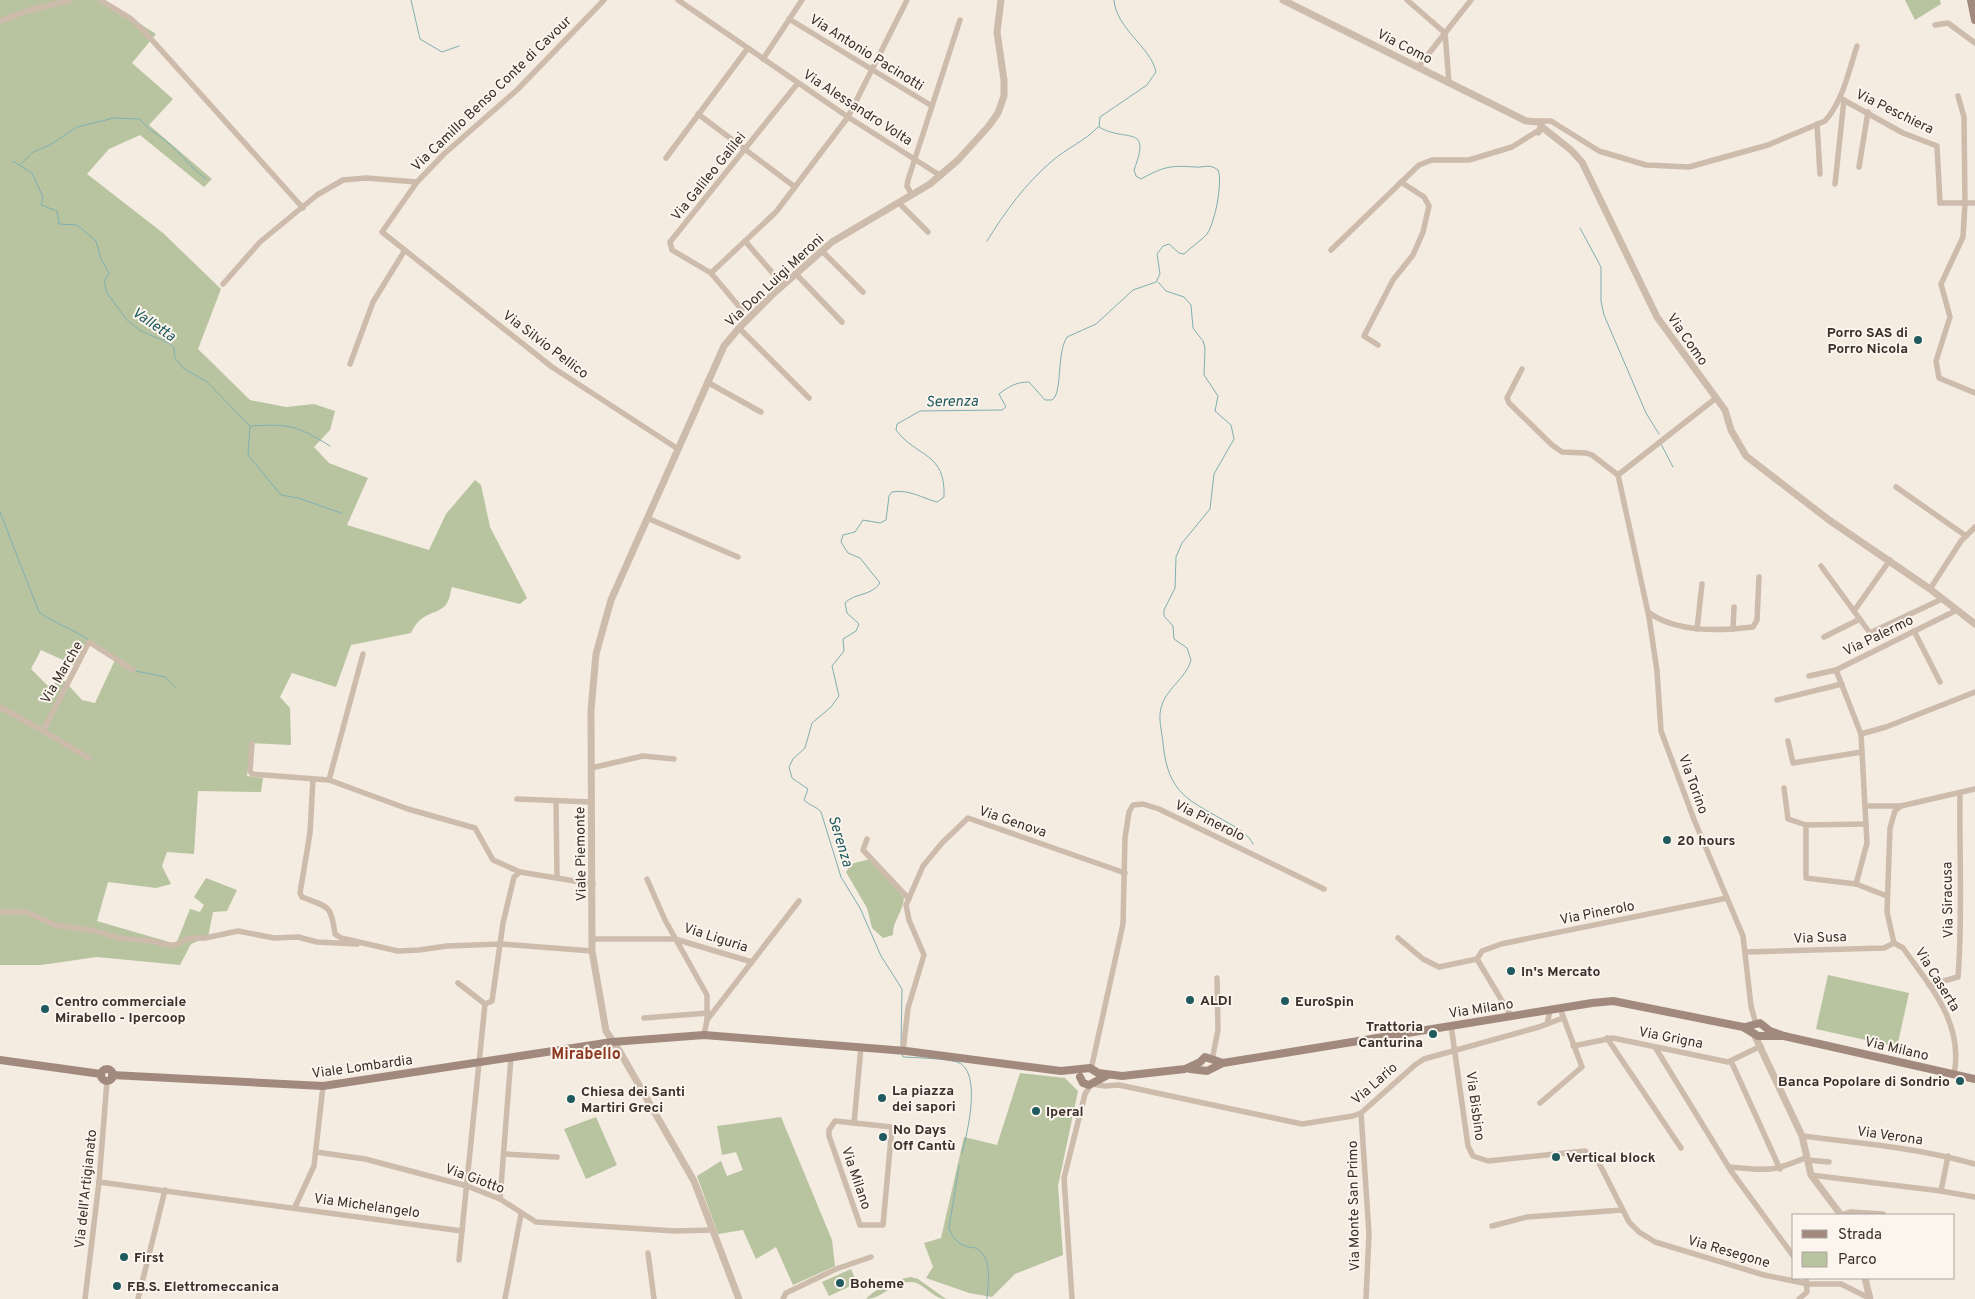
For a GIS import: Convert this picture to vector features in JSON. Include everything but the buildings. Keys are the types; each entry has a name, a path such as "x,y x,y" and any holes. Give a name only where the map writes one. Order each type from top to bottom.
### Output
{"main road":[{"path":"1971,0 1975,20"},
{"name":"Via Milano","path":"1212,1059 1222,1063 1592,1003 1619,1002 1759,1030 1975,1079"},
{"path":"612,1042 704,1035 894,1050 1061,1071 1091,1069 1108,1075 1138,1076 1201,1066 1212,1059"},
{"name":"Viale Lombardia","path":"0,1060 101,1074 106,1069 110,1078 323,1086 612,1042"},
{"path":"1201,1066 1209,1070 1212,1059"},
{"path":"1081,1079 1091,1069"},
{"path":"1091,1069 1094,1083"},
{"path":"1061,1071 1094,1083 1108,1075"}],"street":[{"path":"100,0 130,18 143,30 303,208"},
{"name":"Via Camillo Benso Conte di Cavour","path":"382,232 417,182 444,154 517,90 604,0"},
{"name":"Via Alessandro Volta","path":"678,0 848,117 941,176"},
{"path":"763,59 802,0"},
{"path":"742,310 711,273 776,212 848,117 907,0"},
{"name":"Via Don Luigi Meroni","path":"595,664 611,600 724,346 739,328 822,251 846,233 899,203 941,176 998,114 1004,96 1004,80 997,32 1001,0"},
{"name":"Via Como","path":"1283,0 1516,115 1562,142 1582,162 1657,317 1724,410 1731,430 1746,456 1829,520 1890,560 1975,624"},
{"path":"1407,0 1445,33 1449,83"},
{"path":"1419,66 1470,0"},
{"path":"0,21 30,10 71,1"},
{"name":"Via Antonio Pacinotti","path":"789,19 932,106"},
{"path":"912,195 907,186 960,20"},
{"path":"1935,25 1948,23 1975,43"},
{"path":"1835,184 1842,99 1857,46"},
{"path":"666,158 748,48"},
{"path":"1438,77 1448,68"},
{"name":"Via Galileo Galilei","path":"711,273 672,250 670,242 746,150 798,83"},
{"path":"1958,96 1964,117 1965,203 1963,237 1941,284 1950,317 1936,361 1939,378 1975,393"},
{"path":"1330,250 1419,165 1432,160 1469,160 1512,147 1536,127 1551,121 1599,151 1646,166 1689,167 1768,145 1817,124 1832,113 1842,99"},
{"name":"Via Peschiera","path":"1842,99 1903,132 1937,146 1940,204 1975,203"},
{"path":"1859,167 1868,112"},
{"path":"698,114 795,187"},
{"path":"1817,124 1820,174"},
{"path":"223,284 260,242 317,195 343,180 366,178 417,182"},
{"path":"1378,345 1364,336 1393,280 1413,255 1423,232 1429,206 1424,197 1401,182"},
{"path":"899,203 928,232"},
{"name":"Via Silvio Pellico","path":"382,232 552,367 678,449"},
{"path":"745,241 784,285"},
{"path":"350,364 373,302 405,250"},
{"path":"822,251 863,292"},
{"path":"796,274 842,322"},
{"path":"739,328 808,398"},
{"path":"1522,369 1507,398 1509,403 1552,446 1562,452 1586,452 1618,475 1716,398"},
{"path":"707,382 761,412"},
{"name":"Via Torino","path":"1618,475 1648,614 1657,671 1662,731 1695,822 1742,931 1752,1011 1759,1030"},
{"path":"1896,487 1966,536"},
{"path":"647,518 738,557"},
{"path":"1930,589 1966,536 1975,526"},
{"path":"1854,611 1890,560"},
{"path":"1821,566 1870,633 1942,599"},
{"path":"1648,614 1666,622 1697,629 1733,630 1753,627 1757,620 1759,576"},
{"path":"1697,629 1702,584"},
{"path":"1733,630 1734,607"},
{"name":"Via Palermo","path":"1809,676 1836,670 1957,610"},
{"path":"1824,637 1860,619"},
{"path":"1914,631 1940,682"},
{"name":"Via Marche","path":"43,731 89,642 133,670"},
{"path":"329,780 363,654"},
{"name":"Viale Piemonte","path":"595,664 591,710 592,951 606,1031 694,1181 739,1299"},
{"path":"1836,670 1861,734 1867,844 1856,884"},
{"path":"1777,700 1842,684"},
{"path":"1861,734 1886,727 1975,692"},
{"path":"0,707 89,758"},
{"path":"1788,741 1793,763 1862,752"},
{"path":"252,743 250,771 252,774 329,780 408,809 475,828 492,860 520,872 593,884"},
{"path":"591,768 643,756 674,759"},
{"path":"313,779 310,833 300,894 302,897 329,908 332,913 335,934 341,938 398,951 446,946 501,944 592,951"},
{"path":"1784,788 1788,818 1806,826 1866,824"},
{"path":"1866,806 1901,806 1975,789"},
{"name":"Via Siracusa","path":"1929,985 1958,977 1962,925 1959,870 1960,793"},
{"path":"516,799 591,802"},
{"path":"556,801 557,878"},
{"name":"Via Pinerolo","path":"1125,874 1126,830 1129,812 1133,805 1150,806 1324,889"},
{"name":"Via Caserta","path":"1901,806 1895,812 1890,828 1887,912 1894,943 1903,948 1948,1016 1956,1037 1957,1060 1954,1074"},
{"name":"Via Genova","path":"904,1051 908,1008 924,955 909,920 906,905 923,866 942,843 968,818 1125,874"},
{"path":"1806,826 1806,878 1856,884 1887,896"},
{"path":"867,839 863,850 909,899"},
{"path":"485,1004 492,1001 510,893 514,877 520,872"},
{"path":"1091,1069 1123,924 1125,874"},
{"name":"Via Liguria","path":"647,879 675,939 752,962"},
{"name":"Via Pinerolo","path":"1398,938 1423,959 1439,967 1477,959 1482,951 1501,944 1727,898"},
{"name":"Via Liguria","path":"704,1035 708,1016 799,901"},
{"path":"0,912 26,912 55,925 96,931 118,938 151,941 167,945 190,938 205,938 238,931 274,938 298,937 317,942 361,944"},
{"path":"593,939 675,939 707,995 708,1016 644,1018"},
{"name":"Via Susa","path":"1746,952 1884,948 1894,943"},
{"path":"1477,959 1511,1016"},
{"path":"1212,1059 1218,1030 1217,978"},
{"path":"458,983 485,1004"},
{"path":"459,1260 485,1004"},
{"path":"1540,1102 1582,1069 1583,1064 1573,1046 1560,1008"},
{"path":"1547,1024 1550,1010"},
{"name":"Via Lario","path":"1094,1083 1120,1085 1302,1124 1361,1113 1424,1059 1562,1018"},
{"name":"Via Bisbino","path":"1451,1025 1468,1146 1473,1156 1488,1161 1584,1152 1598,1161 1622,1210"},
{"path":"1759,1030 1761,1046 1802,1136 1811,1175 1840,1214"},
{"path":"1607,1038 1681,1148"},
{"name":"Via Grigna","path":"1573,1046 1607,1038 1731,1061"},
{"path":"1761,1046 1731,1061 1780,1169"},
{"path":"854,1123 861,1047"},
{"path":"1655,1047 1729,1167 1792,1254"},
{"path":"859,1062 867,1052 886,1053 894,1050"},
{"path":"500,1199 511,1057"},
{"name":"Via dell'Artigianato","path":"85,1299 110,1078"},
{"path":"1072,1299 1064,1178 1084,1094 1081,1079"},
{"path":"1084,1094 1094,1083"},
{"path":"295,1207 314,1166 323,1086"},
{"name":"Via Monte San Primo","path":"1361,1113 1369,1234 1366,1299"},
{"name":"Via Milano","path":"835,1121 854,1123 892,1127 883,1225 860,1225 829,1136 828,1130 835,1121"},
{"name":"Via Verona","path":"1802,1136 1948,1156 1975,1164"},
{"name":"Via Giotto","path":"316,1152 365,1159 467,1186 500,1199 521,1214 542,1222 675,1232 712,1230"},
{"path":"504,1154 557,1156"},
{"path":"1942,1192 1948,1156"},
{"path":"1729,1167 1760,1171 1780,1169 1807,1158 1829,1162"},
{"path":"1811,1175 1975,1197"},
{"name":"Via Michelangelo","path":"99,1182 462,1231"},
{"path":"138,1299 165,1190"},
{"path":"1492,1226 1527,1218 1622,1210"},
{"name":"Via Resegone","path":"1622,1210 1633,1227 1655,1242 1764,1275 1792,1279"},
{"path":"1844,1214 1850,1212 1883,1214"},
{"path":"505,1299 521,1214"},
{"path":"648,1253 654,1299"},
{"path":"784,1299 786,1293 836,1269 871,1257"},
{"name":"Via Resegone","path":"1793,1279 1841,1284 1870,1299"},
{"path":"1865,1279 1870,1299"},
{"path":"1799,1299 1805,1295 1807,1281"}],"green space":[{"path":"0,0 103,0 156,34 132,63 173,99 149,125 212,179 204,187 140,135 109,149 87,174 163,233 221,289 198,349 250,400 286,407 314,404 335,411 330,430 314,447 329,463 368,478 347,525 429,550 446,514 475,480 481,485 490,527 527,598 520,604 452,587 444,607 425,616 415,625 411,633 351,645 336,687 292,673 280,697 290,708 291,745 251,743 247,776 263,778 261,792 198,791 194,854 167,852 162,866 171,884 156,888 108,882 97,921 176,944 190,909 200,912 204,905 194,897 206,878 237,890 227,911 213,912 208,937 191,944 180,965 97,957 41,965 0,965","holes":["91,644 115,660 95,703 82,700 61,677 50,688 31,669 41,650 74,665"]},
{"path":"1905,0 1940,0 1941,4 1915,20"},
{"path":"870,859 904,898 894,926 893,935 883,938 872,928 867,908 846,872 851,864"},
{"path":"1828,975 1909,993 1897,1047 1816,1029"},
{"path":"1020,1073 1065,1078 1078,1091 1058,1186 1063,1255 1015,1274 992,1297 969,1293 926,1278 933,1267 924,1243 941,1238 964,1137 997,1145"},
{"path":"596,1117 617,1165 586,1179 564,1129"},
{"path":"781,1117 832,1240 835,1266 793,1285 776,1247 756,1259 743,1230 718,1234 697,1176 721,1161 727,1176 743,1170 736,1152 722,1155 717,1126"},
{"name":"Boheme","path":"851,1269 857,1283 829,1296 822,1282"},
{"path":"911,1277 918,1279 946,1299 936,1296 916,1283 905,1282 877,1296 866,1299 875,1291 887,1285"}],"waterway":[{"path":"411,0 420,39 442,52 459,46"},
{"name":"Serenza","path":"901,1047 902,989 881,956 860,908 841,877 821,812 804,800 808,789 792,778 789,767 793,759 805,748 812,723 831,707 839,696 832,666 844,651 843,639 856,631 859,624 847,613 845,603 853,597 872,590 880,583 860,558 848,553 841,542 843,535 855,532 863,520 880,523 886,520 889,496 892,492 910,493 937,502 944,497 943,482 940,471 935,463 904,439 896,430 897,424 920,411 1002,410 1006,407 999,394 1021,383 1029,382 1045,400 1052,400 1057,390 1062,353 1067,337 1096,324 1133,290 1156,282 1160,274 1157,254 1163,246 1169,244 1179,253 1184,254 1205,237 1210,229 1219,192 1218,170 1209,166 1173,167 1161,169 1141,179 1136,176 1134,170 1139,155 1140,146 1138,140 1133,137 1109,132 1099,127 1100,117 1147,85 1156,72 1148,54 1121,20 1114,0"},
{"path":"21,164 33,152 50,145 77,127 114,118 140,119 206,179"},
{"path":"987,241 1008,209 1033,179 1058,156 1098,127"},
{"name":"Valletta","path":"13,161 32,173 43,197 41,205 57,211 59,224 77,225 96,241 101,259 109,273 104,282 107,293 127,320 141,331 169,343 174,348 175,358 183,368 207,382 250,426 275,425 292,427 330,446"},
{"path":"1580,228 1601,267 1601,301 1604,315 1646,413 1659,434"},
{"path":"1158,282 1166,291 1184,297 1191,305 1193,328 1203,341 1205,348 1204,375 1218,396 1215,411 1231,425 1234,439 1214,474 1210,509 1182,543 1176,557 1175,588 1164,610 1164,616 1173,626 1174,639 1187,648 1191,660 1185,673 1163,701 1160,712 1166,761 1170,775 1183,794 1203,809 1240,830 1249,837 1253,844"},
{"path":"250,426 248,455 281,495 298,498 341,513"},
{"path":"1661,444 1673,467"},
{"path":"0,512 39,612 89,640"},
{"path":"136,671 165,677 175,687"},
{"name":"Serenza","path":"902,1054 903,1057 957,1062 965,1067 969,1077 971,1104 962,1153"},
{"name":"Serenza","path":"959,1166 949,1228 953,1237 959,1243 976,1248 985,1258 988,1271 987,1299"}],"place":[{"name":"Porro SAS di Porro Nicola","path":"1918,340"},
{"name":"20 hours","path":"1667,840"},
{"name":"In's Mercato","path":"1511,971"},
{"name":"ALDI","path":"1190,1000"},
{"name":"EuroSpin","path":"1285,1001"},
{"name":"Centro commerciale Mirabello - Ipercoop","path":"45,1009"},
{"name":"Trattoria Canturina","path":"1433,1034"},
{"name":"Banca Popolare di Sondrio","path":"1960,1081"},
{"name":"La piazza dei sapori","path":"882,1098"},
{"name":"Chiesa dei Santi Martiri Greci","path":"571,1099"},
{"name":"Iperal","path":"1036,1111"},
{"name":"No Days Off Cantù","path":"883,1137"},
{"name":"Vertical block","path":"1556,1157"},
{"name":"First","path":"124,1257"},
{"name":"Boheme","path":"840,1283"},
{"name":"F.B.S. Elettromeccanica","path":"117,1286"}],"district":[{"name":"Mirabello","path":"586,1053"}]}
